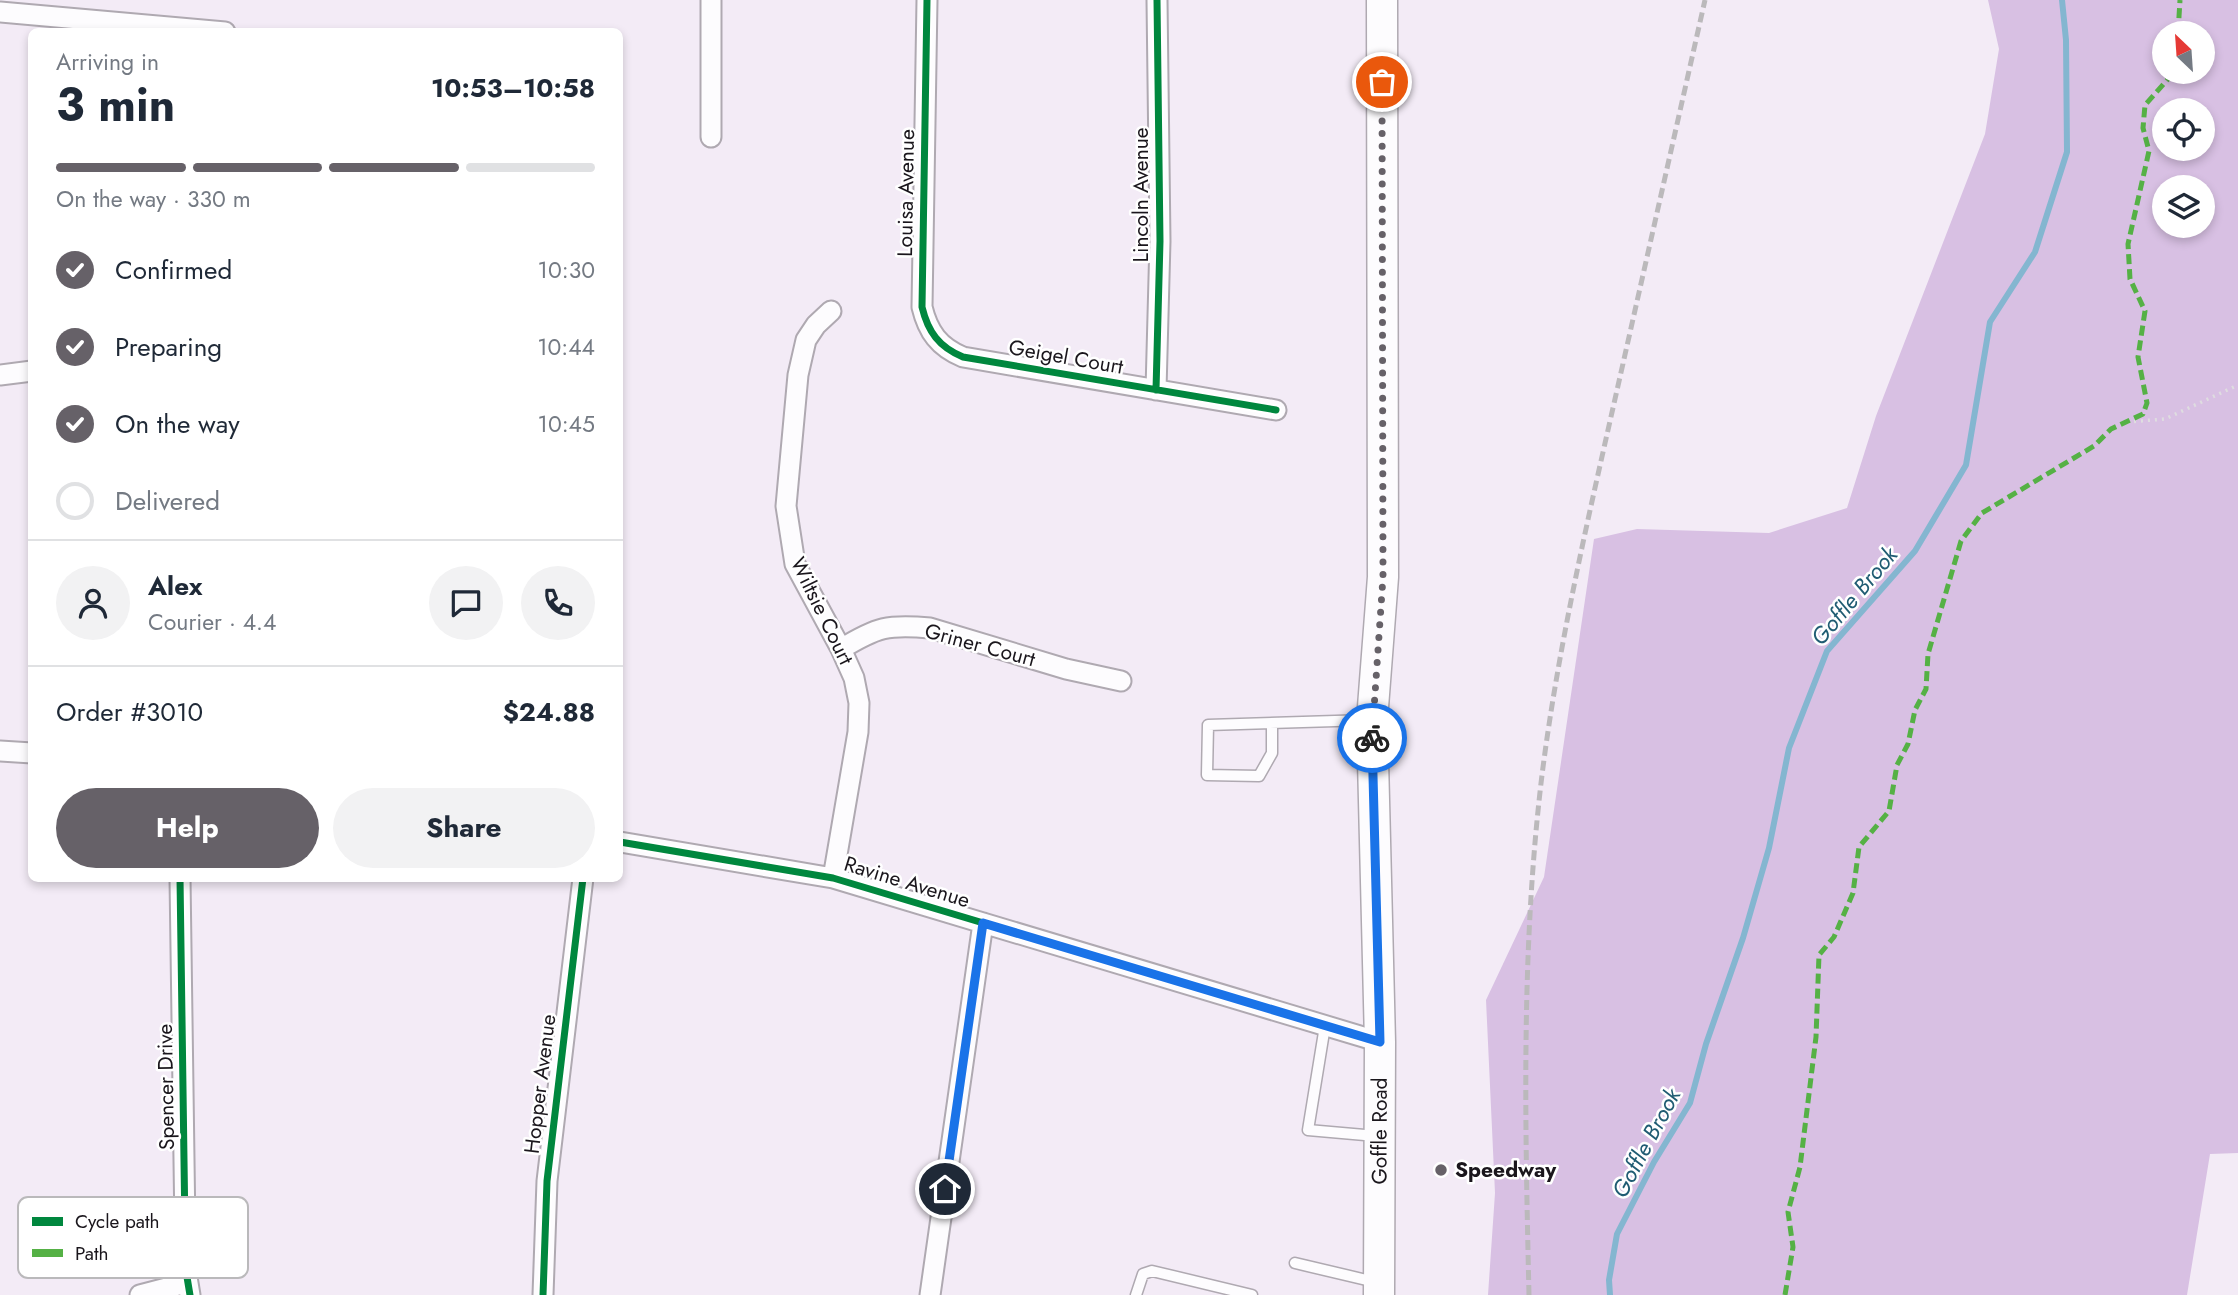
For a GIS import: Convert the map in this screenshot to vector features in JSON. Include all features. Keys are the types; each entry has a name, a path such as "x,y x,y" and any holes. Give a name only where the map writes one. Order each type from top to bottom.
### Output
{"main road":[{"name":"Goffle Road","path":"1379,1289 1380,1042 1372,720 1383,577 1382,0"}],"street":[{"path":"711,0 711,137"},
{"name":"Louisa Avenue","path":"927,0 922,307 926,324 935,339 948,351 975,359"},
{"name":"Lincoln Avenue","path":"1156,390 1160,241 1157,0"},
{"path":"0,12 180,28"},
{"name":"Wiltsie Court","path":"831,311 816,325 806,340 798,375 786,506 795,564 841,649 854,678 859,704 858,732 833,878"},
{"name":"Geigel Court","path":"975,359 1276,410"},
{"path":"0,375 28,372"},
{"name":"Griner Court","path":"841,649 869,632 884,628 930,628 1066,669 1121,681"},
{"path":"0,751 28,753"},
{"name":"Ravine Avenue","path":"623,843 833,878 1380,1042"},
{"name":"Spencer Drive","path":"180,882 185,1197"},
{"name":"Hopper Avenue","path":"543,1295 547,1181 583,882"},
{"path":"930,1295 983,923"},
{"path":"140,1295 188,1289"}],"lane":[{"path":"1272,723 1272,753 1259,776 1207,775 1208,725 1272,723 1372,720"},
{"path":"1325,1026 1308,1130 1379,1136"},
{"path":"1295,1263 1379,1289"},
{"path":"1136,1295 1143,1274 1152,1271 1252,1295"}],"path":[{"path":"2127,422 2165,419 2238,385"}],"shaded area":[{"path":"1988,0 2238,0 2238,1153 2210,1154 2187,1295 1488,1295 1495,1193 1486,1000 1544,877 1594,539 1637,529 1769,533 1847,508 1876,416 1985,134 1999,49"}],"waterway":[{"name":"Goffle Brook","path":"1610,1295 1609,1280 1617,1234 1654,1162 1690,1103 1706,1044 1743,938 1769,848 1789,748 1827,651 1915,551 1966,465 1990,322 2035,252 2067,152 2066,40 2062,0"}],"railway":[{"path":"1529,1295 1526,1035 1531,905 1542,775 1556,680 1584,539 1705,0"}],"marked path":[{"path":"2179,21 2180,0"},
{"path":"1785,1295 1793,1247 1788,1212 1800,1167 1816,1037 1819,955 1834,937 1853,893 1859,847 1889,811 1897,765 1908,744 1915,710 1926,689 1928,654 1961,541 1982,513 2094,446 2111,429 2143,414 2147,403 2138,357 2145,311 2130,279 2128,244 2149,151 2143,128 2145,105 2164,84"}],"cycle path":[{"path":"927,0 922,307 936,338 963,357 1276,410"},
{"path":"1156,390 1160,241 1157,0"},
{"path":"623,843 833,878 1380,1042"},
{"path":"180,882 185,1197"},
{"path":"543,1295 547,1181 583,882"},
{"path":"187,1278 190,1295"}],"way so far":[{"path":"1372,738 1383,577 1382,82"}],"place":[{"name":"Speedway","path":"1441,1170"}],"route":[{"path":"945,1189 983,923 1380,1042 1372,738"}]}
